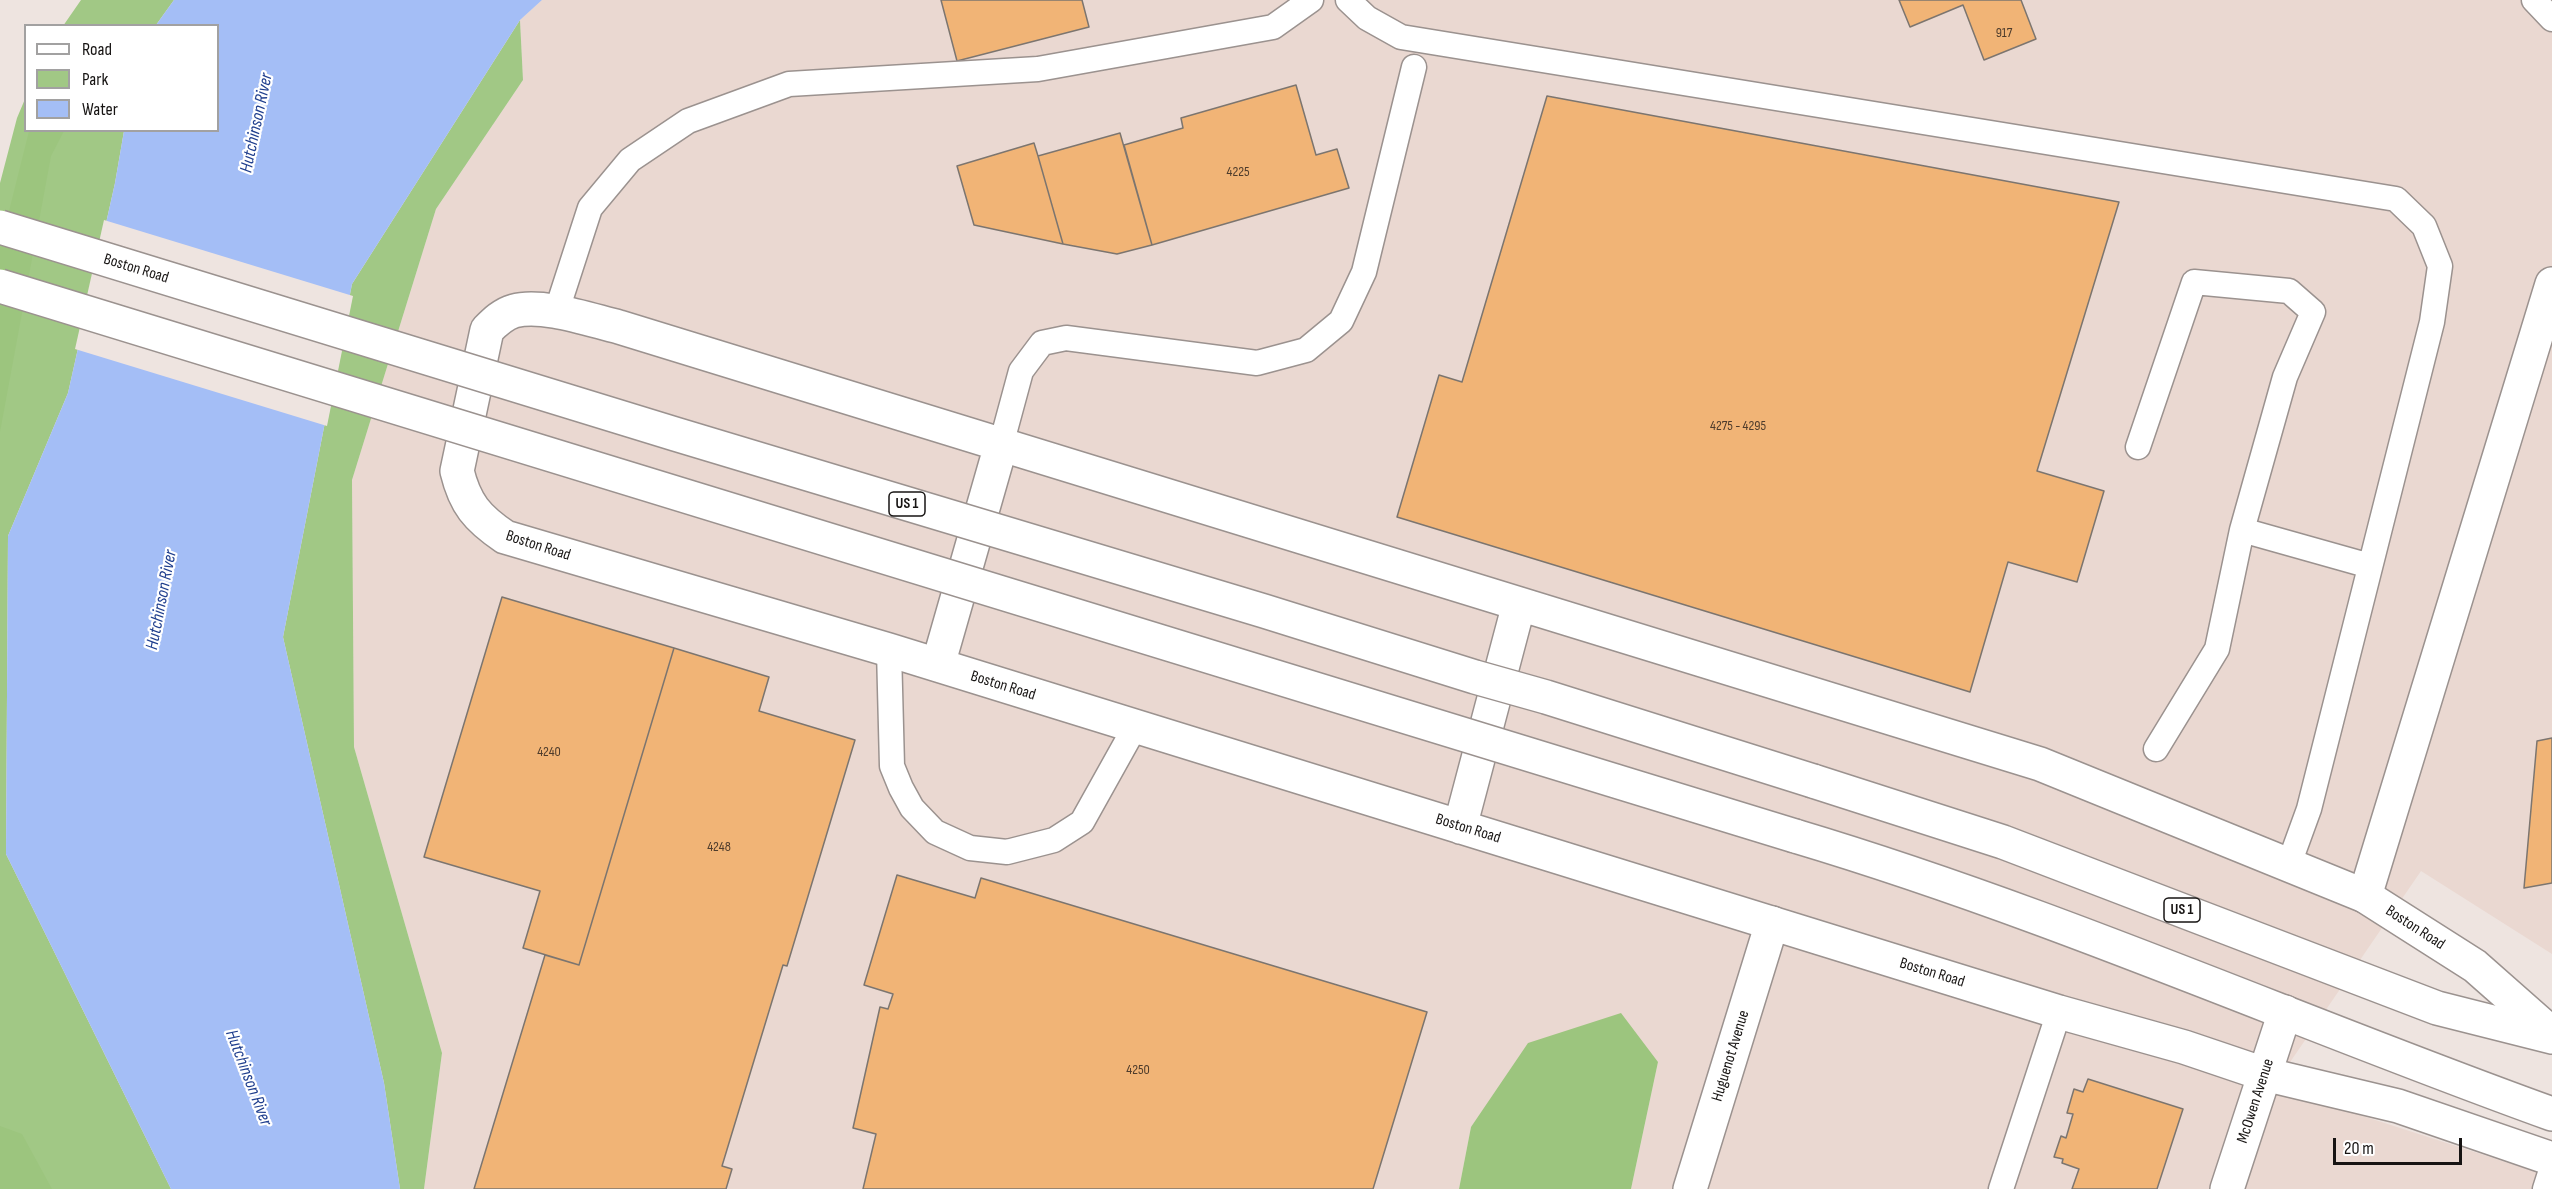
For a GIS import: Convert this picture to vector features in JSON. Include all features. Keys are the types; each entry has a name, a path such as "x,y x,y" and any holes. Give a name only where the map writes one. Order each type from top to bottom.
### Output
{"street":[{"name":"Boston Road","path":"0,227 686,438 1546,697 1813,781 2003,842 2437,1008 2552,1036"},
{"path":"2366,896 2552,285"},
{"path":"0,286 1871,858 2080,931 2552,1114"},
{"name":"Boston Road","path":"2552,1036 2475,966 2366,896 2040,764 619,327 532,309 513,311 497,320 487,330 457,471 462,493 471,508 486,524 505,537 889,650 2059,1012 2184,1047 2264,1074 2398,1106 2552,1159"},
{"path":"938,665 1001,445"},
{"path":"1460,827 1519,604"},
{"name":"Huguenot Avenue","path":"1690,1189 1772,923"},
{"name":"McOwen Avenue","path":"2227,1189 2285,1012"}],"lane":[{"path":"556,313 590,208 630,160 688,121 789,84 1038,69 1273,27 1311,0"},
{"path":"1348,0 1367,18 1401,37 2397,199 2424,226 2440,266 2432,322 2309,809 2289,864"},
{"path":"2534,0 2552,20"},
{"path":"1001,445 1021,371 1042,343 1066,338 1257,363 1306,350 1341,321 1364,272 1414,66"},
{"path":"2138,447 2194,282 2289,291 2313,312 2285,377 2242,530 2217,649 2156,749"},
{"path":"2242,530 2370,566"},
{"path":"889,650 892,766 912,808 935,832 970,848 1007,852 1054,840 1082,822 1135,726"},
{"path":"2001,1189 2059,1012"},
{"path":"2545,1189 2552,1167"}],"shaded area":[{"path":"542,0 2552,0 2552,954 2421,871 2273,1087 2552,1177 2552,1189 1631,1189 1658,1062 1471,1127 1459,1189 424,1189 442,1053 354,747 352,480 436,209 523,80 520,20"}],"green space":[{"path":"81,0 174,0 157,24 64,24"},
{"path":"520,20 523,80 436,209 352,480 354,747 442,1053 424,1189 400,1189 384,1083 283,637 352,284"},
{"path":"24,101 24,132 124,132 115,183 68,393 8,536 6,854 171,1189 0,1189 0,183 17,118"},
{"path":"29,132 63,132 51,156 0,432 0,247"},
{"path":"1621,1013 1658,1062 1631,1189 1459,1189 1471,1127 1528,1043"},
{"path":"0,1126 22,1134 52,1189 0,1189"}],"water":[{"name":"Hutchinson River","path":"174,0 542,0 520,20 352,284 283,637 384,1083 400,1189 171,1189 6,854 8,536 68,393 115,183 124,132 219,132 219,24 157,24"}],"pier":[{"path":"104,220 353,296 327,426 75,349"}],"building":[{"path":"941,0 1082,0 1089,27 957,61"},
{"path":"1899,0 2021,0 2036,39 1984,60 1963,5 1910,27"},
{"path":"1296,85 1316,155 1337,149 1349,188 1152,245 1124,145 1183,128 1181,118"},
{"path":"1547,96 2119,202 2037,471 2104,491 2077,582 2008,562 1970,692 1397,517 1439,375 1462,382"},
{"path":"1120,133 1152,245 1117,254 1063,244 1038,156"},
{"path":"1034,143 1063,244 974,225 957,166"},
{"path":"502,597 674,648 579,965 523,948 540,891 424,857"},
{"path":"674,648 769,677 759,711 855,740 787,966 783,965 722,1166 732,1169 726,1189 474,1189 545,955 579,965"},
{"path":"2552,738 2552,883 2524,888 2537,741"},
{"path":"897,875 975,898 981,878 1427,1012 1373,1189 863,1189 876,1134 853,1128 880,1007 888,1009 893,994 864,985"},
{"path":"2088,1079 2183,1109 2157,1189 2072,1189 2079,1169 2062,1163 2063,1159 2054,1157 2061,1136 2066,1138 2073,1114 2067,1113 2074,1089 2083,1092"}]}
